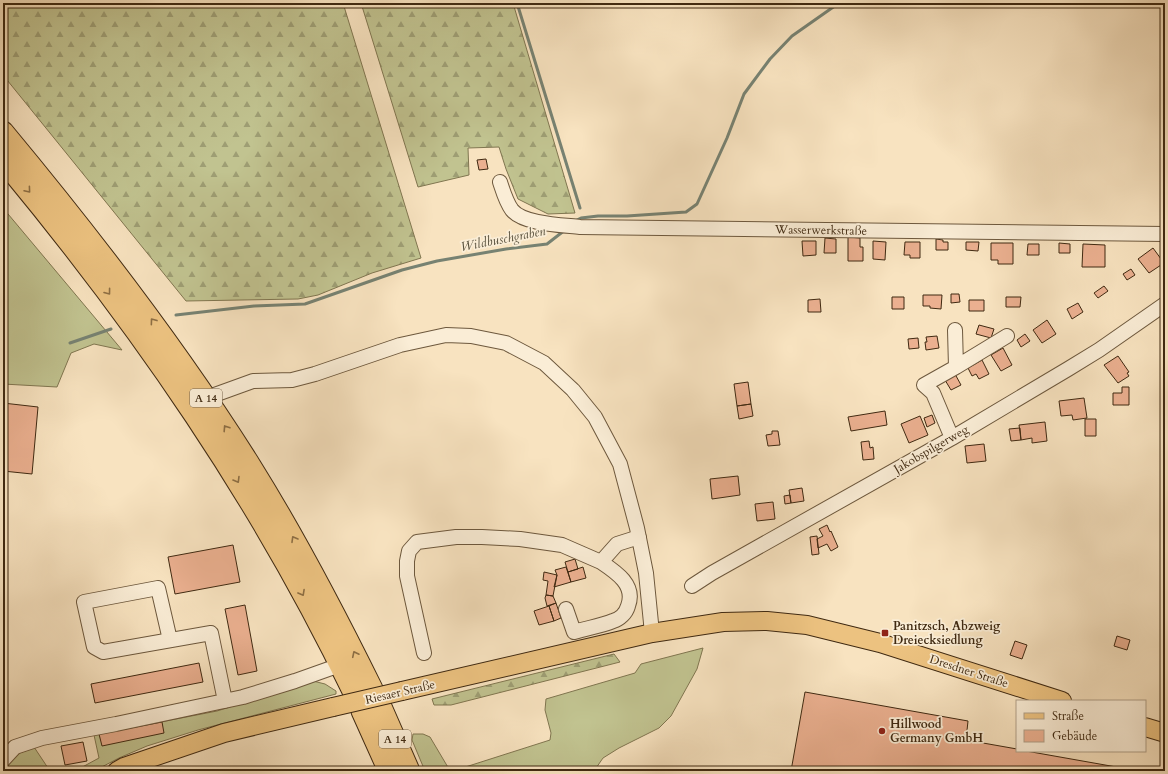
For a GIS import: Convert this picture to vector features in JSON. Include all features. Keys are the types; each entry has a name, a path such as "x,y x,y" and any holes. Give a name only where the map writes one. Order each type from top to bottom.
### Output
{"highway":[{"name":"A 14","path":"3,132 58,197 120,277 177,354 252,468 305,558 333,611 367,700 389,771"},
{"name":"A 14","path":"3,160 44,209 116,303 199,420 282,557 340,665 367,700 409,771"}],"main road":[{"name":"Dresdner Straße","path":"687,627 723,622 767,621 807,625 880,643 1059,700"},
{"name":"Riesaer Straße","path":"117,771 124,767 224,733 652,633 687,627"},
{"path":"1146,727 1165,733"}],"street":[{"name":"Wasserwerkstraße","path":"500,182 512,211 519,216 531,221 580,227 1165,234"},
{"name":"Jakobspilgerweg","path":"692,586 712,573 952,438 1074,365 1165,304"},
{"path":"955,330 956,367"},
{"path":"206,398 253,381 292,380 316,374 400,345 446,336 471,336 506,343 544,363 573,390 595,417 620,464 646,573 652,633"},
{"path":"952,438 933,393 924,385 1007,336"},
{"path":"601,562 617,544 638,536"},
{"path":"424,653 407,576 409,551 417,542 456,537 482,537 520,539 562,545 601,562 618,573 626,583 630,594 627,609 614,621 574,632 566,609"},
{"path":"170,640 158,588 84,602 94,647 103,652 211,633 225,701"},
{"path":"3,760 15,747 42,738 225,701 295,681 340,665"}],"green space":[{"path":"3,3 343,3 421,258 372,273 318,295 298,299 186,301 3,75"},
{"path":"361,3 513,3 575,213 548,214 518,199 499,147 468,148 469,175 418,187"},
{"path":"3,208 122,350 94,344 71,353 57,387 3,384"},
{"path":"703,648 697,669 671,716 659,728 619,748 603,758 594,771 425,771 412,740 413,734 423,734 430,737 449,769 456,770 550,740 551,733 545,710 546,699 635,673 641,664"},
{"path":"614,654 620,662 451,705 434,705 432,699"},
{"path":"313,681 325,684 336,691 336,694 198,730 147,746 94,771 75,771 99,758 94,735 217,711"},
{"path":"34,747 50,771 3,771 9,762 16,756"}],"building":[{"path":"486,159 488,169 479,170 477,160"},
{"path":"848,237 860,238 860,247 863,247 863,261 848,261"},
{"path":"825,238 836,239 836,253 824,253"},
{"path":"936,239 943,240 943,242 948,242 948,250 936,250"},
{"path":"802,241 816,241 816,255 803,256"},
{"path":"873,241 886,242 885,260 873,259"},
{"path":"905,242 920,242 920,258 910,258 910,255 904,255"},
{"path":"966,242 979,242 978,251 966,250"},
{"path":"991,243 1013,243 1013,264 998,264 998,260 991,260"},
{"path":"1059,243 1070,244 1070,253 1059,253"},
{"path":"1028,244 1039,244 1039,255 1027,255"},
{"path":"1083,244 1105,245 1105,267 1082,267"},
{"path":"1153,248 1164,263 1149,273 1138,259"},
{"path":"1131,269 1135,275 1127,280 1123,274"},
{"path":"1104,286 1108,291 1098,298 1094,293"},
{"path":"951,294 959,294 960,302 951,303"},
{"path":"923,295 942,295 941,309 923,306"},
{"path":"892,297 904,297 904,309 892,309"},
{"path":"1006,297 1021,297 1020,307 1006,307"},
{"path":"820,299 821,312 808,312 808,300"},
{"path":"969,300 984,300 984,311 969,311"},
{"path":"1078,303 1083,312 1072,319 1067,309"},
{"path":"1047,320 1056,334 1042,343 1033,330"},
{"path":"979,325 994,329 991,338 976,334"},
{"path":"1025,334 1030,341 1021,347 1017,340"},
{"path":"937,336 939,348 926,350 926,337"},
{"path":"918,338 919,348 909,349 908,339"},
{"path":"1003,348 1012,365 1001,371 991,355"},
{"path":"1118,356 1129,372 1127,373 1129,376 1118,383 1104,365"},
{"path":"982,360 989,374 979,379 976,374 972,376 968,368"},
{"path":"955,374 961,385 951,390 945,380"},
{"path":"748,382 751,404 737,406 734,384"},
{"path":"1122,387 1129,387 1129,405 1113,405 1113,393 1122,393"},
{"path":"1084,398 1087,418 1073,420 1072,415 1061,416 1059,401"},
{"path":"3,403 38,407 32,474 3,471"},
{"path":"751,404 753,416 739,419 737,406"},
{"path":"885,411 887,425 851,431 848,417"},
{"path":"932,415 935,423 927,427 924,418"},
{"path":"920,416 928,435 909,443 901,424"},
{"path":"1085,419 1096,419 1096,436 1085,436"},
{"path":"1045,422 1047,441 1032,443 1032,438 1021,440 1019,425"},
{"path":"1020,428 1021,440 1011,441 1009,429"},
{"path":"772,431 778,431 780,445 768,446 766,435 772,434"},
{"path":"869,441 870,448 873,447 874,459 863,460 861,442"},
{"path":"984,444 986,461 967,463 965,446"},
{"path":"738,476 740,495 712,499 710,479"},
{"path":"802,488 804,501 791,503 789,490"},
{"path":"790,495 791,503 785,504 784,496"},
{"path":"773,502 775,519 757,521 755,504"},
{"path":"827,525 838,547 831,551 827,544 818,548 817,539 823,536 819,529"},
{"path":"817,536 819,554 812,555 810,537"},
{"path":"233,545 240,582 175,594 168,557"},
{"path":"575,559 578,569 568,572 565,562"},
{"path":"566,567 571,582 554,587 557,575 555,570"},
{"path":"583,567 586,578 571,582 568,572"},
{"path":"544,572 557,575 553,596 546,595 548,581 543,580"},
{"path":"546,595 553,596 556,603 547,606 545,598"},
{"path":"556,603 561,618 554,621 549,606"},
{"path":"245,605 257,671 238,675 225,609"},
{"path":"549,606 554,621 539,625 534,611"},
{"path":"1117,636 1130,640 1127,650 1114,646"},
{"path":"1015,641 1027,645 1022,659 1010,655"},
{"path":"199,663 203,682 95,703 91,684"},
{"name":"Hillwood Germany GmbH","path":"805,692 968,721 966,740 1016,749 1016,752 1032,752 1139,771 791,771"},
{"path":"162,722 164,733 102,746 99,734"},
{"path":"83,742 87,761 65,765 61,746"}],"waterway":[{"path":"517,3 580,208"},
{"name":"Wildbuschgraben","path":"575,221 581,218 598,216 627,216 686,212 697,204 727,138 744,94 770,59 792,36 839,3"},
{"name":"Wildbuschgraben","path":"176,315 254,306 305,304 402,270 437,261 506,249 547,244 565,230"},
{"name":"Wildbuschgraben","path":"70,343 111,329"}],"place":[{"name":"Panitzsch, Abzweig Dreiecksiedlung","path":"885,633"},
{"name":"Hillwood Germany GmbH","path":"882,731"}]}
